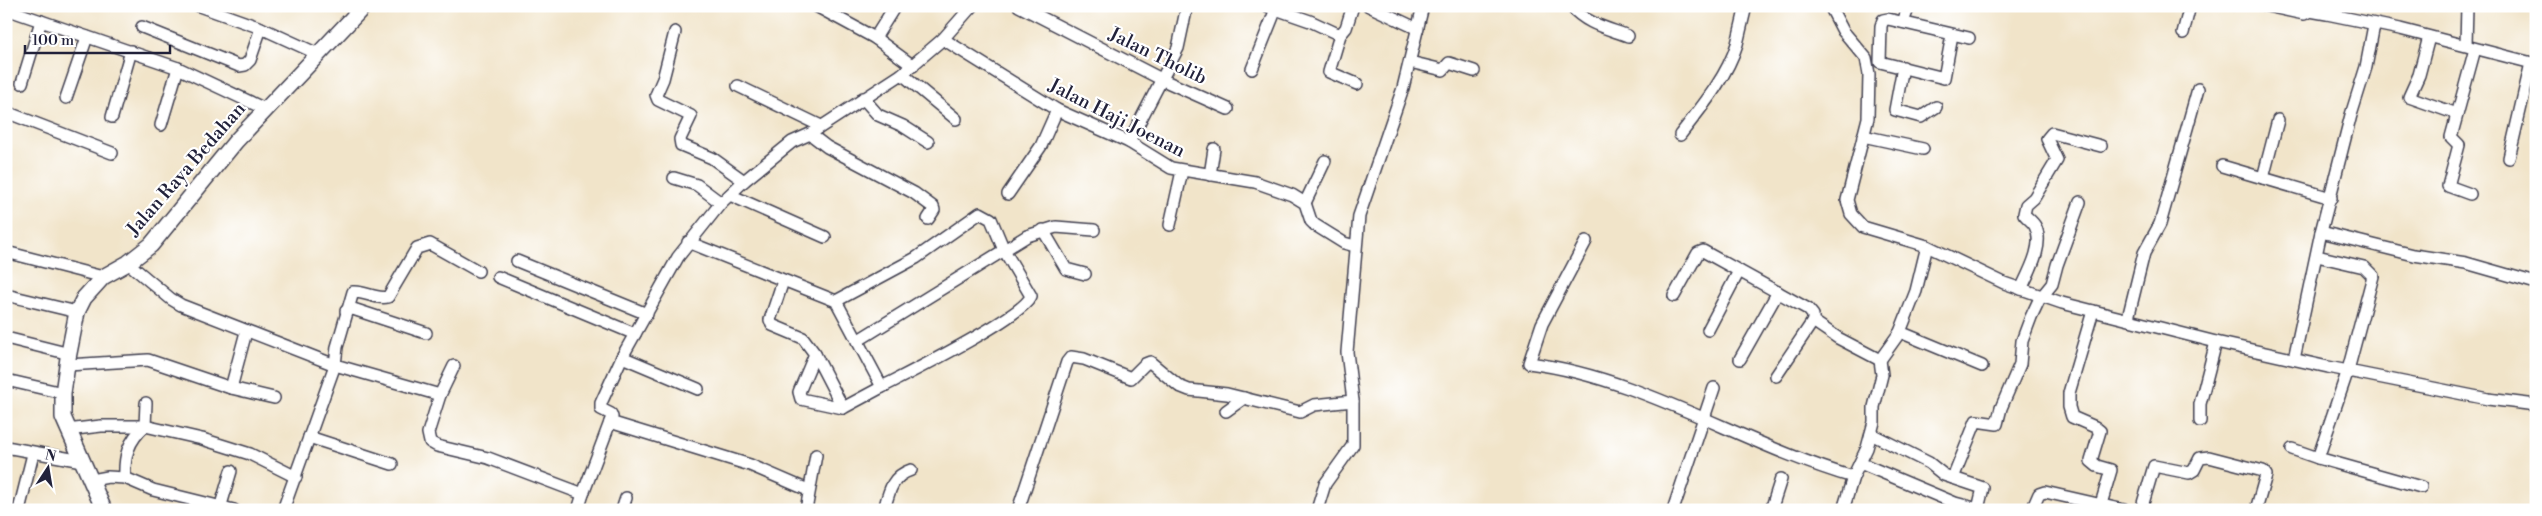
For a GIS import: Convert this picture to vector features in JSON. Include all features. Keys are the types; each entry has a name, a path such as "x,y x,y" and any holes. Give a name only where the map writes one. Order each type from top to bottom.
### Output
{"street":[{"path":"199,6 260,28 318,54"},
{"name":"Jalan Raya Bedahan","path":"104,510 92,480 67,430 63,417 63,393 77,312 88,292 103,277 128,263 164,230 198,186 265,109 364,6"},
{"path":"816,6 875,38 913,66"},
{"path":"875,38 895,6"},
{"path":"578,510 612,415 601,409 600,403 635,334 688,242 744,181 792,142 810,134 913,66 943,39 972,6"},
{"name":"Jalan Tholib","path":"1019,6 1163,80 1228,110"},
{"path":"1129,142 1178,48 1186,6"},
{"path":"1353,6 1346,28 1340,35 1329,72 1357,84"},
{"path":"1369,6 1418,29"},
{"path":"1317,510 1325,484 1353,445 1353,401 1347,352 1355,246 1364,199 1410,62 1423,6"},
{"path":"1571,6 1578,15 1598,26 1628,36"},
{"path":"1680,135 1707,100 1729,62 1737,44 1746,6"},
{"path":"1830,6 1840,27 1866,58 1870,102 1863,136 1847,190 1847,208 1863,227 1927,246 2004,283 2093,311 2128,318 2216,342 2294,359 2488,398 2536,405"},
{"path":"1903,22 1909,6"},
{"path":"2183,33 2190,6"},
{"path":"2268,6 2305,10 2374,24 2534,63 2509,158"},
{"path":"2467,6 2471,47 2458,114 2451,137 2459,145 2448,186 2470,194"},
{"path":"1252,69 1272,8 1310,21 1340,35"},
{"path":"6,9 178,68 265,109"},
{"path":"1952,35 1944,78 1880,62 1881,26 1883,20 1903,22 1969,38"},
{"path":"22,83 41,21"},
{"path":"2294,359 2321,232 2351,115 2366,67 2374,24"},
{"path":"142,27 239,66 245,66 250,60 260,28"},
{"path":"675,32 663,79 656,95 658,100 691,116 680,139 681,145 712,158 744,181"},
{"path":"66,98 87,36"},
{"path":"2429,37 2419,75 2408,97 2458,114"},
{"name":"Jalan Haji Joenan","path":"943,39 1057,110 1129,142 1171,168 1266,185 1305,203"},
{"path":"112,116 131,51"},
{"path":"1866,58 1880,52"},
{"path":"1410,62 1443,70 1448,64 1474,71"},
{"path":"1903,67 1895,110 1921,117 1936,108"},
{"path":"161,125 178,68"},
{"path":"902,74 956,119"},
{"path":"738,86 822,126"},
{"path":"2128,318 2144,253 2160,224 2198,89"},
{"path":"863,98 878,115 903,126 928,142"},
{"path":"1008,194 1041,146 1057,110"},
{"path":"6,112 112,153"},
{"path":"2262,178 2278,120"},
{"path":"2022,289 2035,256 2038,239 2035,226 2024,214 2026,205 2034,198 2057,160 2048,139 2052,133 2101,146"},
{"path":"810,134 846,158 914,193 933,207 934,210 928,220"},
{"path":"1863,136 1923,149"},
{"path":"1210,175 1214,149"},
{"path":"1326,161 1305,203 1311,221 1344,244 1355,246"},
{"path":"2222,166 2331,198"},
{"path":"1170,225 1182,171"},
{"path":"674,178 697,185 726,199 825,237"},
{"path":"1953,478 1976,421 1997,424 2001,408 2020,364 2022,341 2041,296 2052,284 2080,202"},
{"path":"815,354 799,392 800,396 813,403 842,408 960,346 1029,301 1030,292 1004,250 990,220 980,213 916,258 836,301"},
{"path":"857,341 1027,236 1043,230 1075,227 1094,230"},
{"path":"1043,230 1066,269 1085,274"},
{"path":"2321,232 2414,254 2466,263 2536,283"},
{"path":"1586,241 1542,324 1529,363 1607,380 1705,418 1817,466 1853,477"},
{"path":"688,242 836,301 882,387"},
{"path":"283,510 335,365 337,347 353,292 360,291 382,298 388,297 417,248 423,245 430,244 478,271"},
{"path":"1842,510 1871,434 1882,375 1880,360 1900,332 1916,291 1927,246"},
{"path":"1674,296 1698,253 1702,251 1808,309 1813,315 1813,321 1776,376"},
{"path":"6,252 103,277"},
{"path":"2317,256 2364,267 2373,276 2348,370 2318,458"},
{"path":"517,262 647,314"},
{"path":"128,263 171,299 246,332 335,365 440,395"},
{"path":"1708,330 1739,270"},
{"path":"498,277 635,334"},
{"path":"782,281 770,320 772,325 806,340 842,408"},
{"path":"1740,360 1778,292"},
{"path":"6,296 77,312"},
{"path":"346,311 353,309 426,333"},
{"path":"2093,311 2069,393 2069,407 2072,417 2095,426 2100,431 2091,461 2097,466 2111,470 2101,504"},
{"path":"1813,321 1838,338 1880,360"},
{"path":"231,388 246,332"},
{"path":"1900,332 1982,366"},
{"path":"6,338 69,359 148,360 231,388 274,398"},
{"path":"2200,421 2200,404 2216,342"},
{"path":"1018,510 1067,362 1071,357 1084,359 1131,378 1134,377 1144,364 1150,362 1184,388 1228,394 1300,412 1314,405 1353,401"},
{"path":"622,358 698,389"},
{"path":"454,366 440,395 428,433 430,442 437,446 488,458 583,494"},
{"path":"6,380 63,393"},
{"path":"1673,510 1714,388"},
{"path":"1226,411 1244,398"},
{"path":"125,478 126,452 136,433 144,426 146,403"},
{"path":"610,422 750,466 808,490"},
{"path":"67,430 101,426 144,426 186,435 250,454 296,477"},
{"path":"1860,463 1955,503 1980,509 1983,488 1939,472 1929,463 1871,434"},
{"path":"309,437 392,464"},
{"path":"6,447 33,454 82,461"},
{"path":"2292,449 2421,486"},
{"path":"19,510 33,454"},
{"path":"806,510 808,490 816,455"},
{"path":"2141,510 2154,466 2189,473 2194,470 2200,458 2209,457 2263,471 2266,475 2256,510"},
{"path":"221,505 231,470"},
{"path":"884,510 897,476 911,470"},
{"path":"92,480 108,477 125,478 153,490 221,505 234,510"},
{"path":"1771,510 1782,479"},
{"path":"2032,510 2041,492 2124,510"},
{"path":"622,510 626,498"}]}
